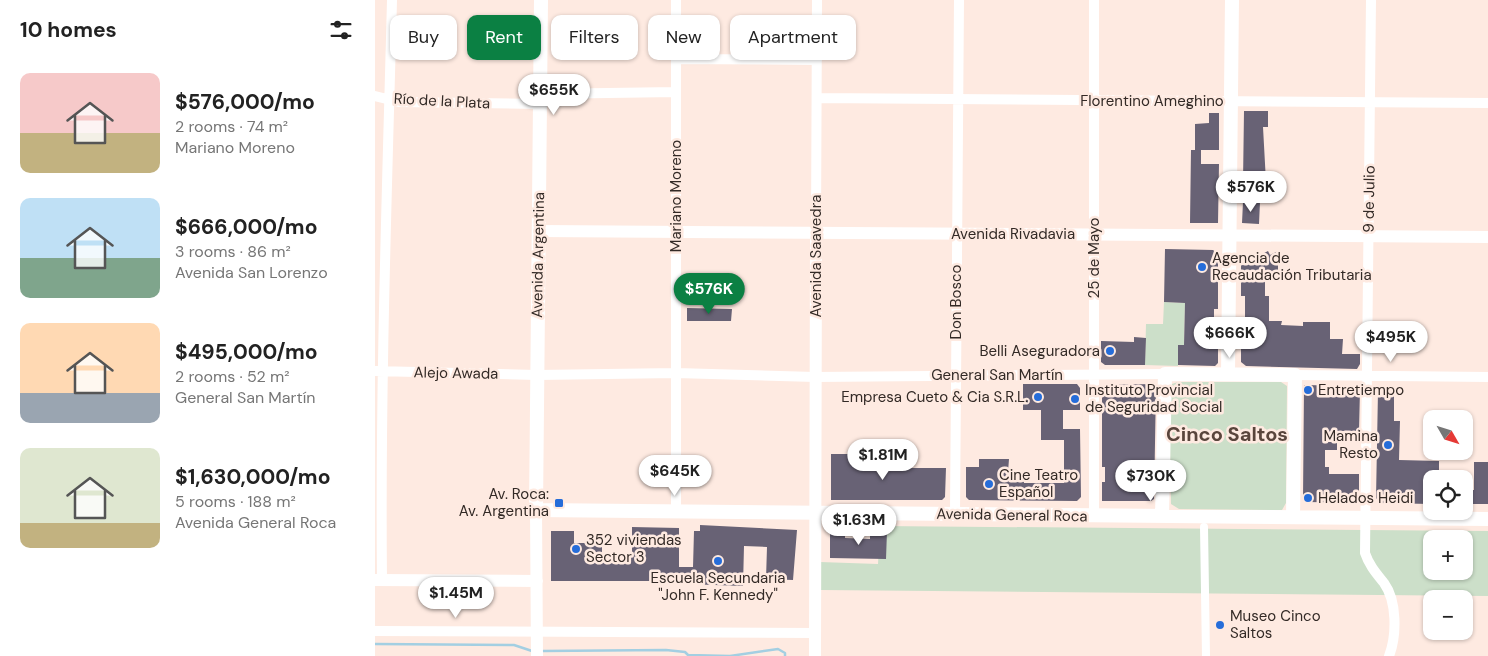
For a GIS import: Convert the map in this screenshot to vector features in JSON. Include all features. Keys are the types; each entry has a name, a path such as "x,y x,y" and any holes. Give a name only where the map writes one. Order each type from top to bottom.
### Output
{"main road":[{"name":"Avenida Argentina","path":"536,510 541,0"},
{"path":"1228,374 1232,0"},
{"path":"1162,516 1165,374"},
{"name":"General San Martín","path":"1165,374 1295,375"},
{"path":"1293,517 1295,375"},
{"name":"Avenida General Roca","path":"536,510 1488,519"}],"street":[{"path":"392,0 389,99 380,231 378,581 537,581"},
{"name":"Mariano Moreno","path":"676,0 676,15"},
{"name":"Avenida Saavedra","path":"817,0 817,15"},
{"name":"Don Bosco","path":"955,514 959,0"},
{"name":"25 de Mayo","path":"1094,0 1094,515"},
{"name":"9 de Julio","path":"1371,0 1365,553 1368,562 1391,596 1393,637 1389,656"},
{"name":"Mariano Moreno","path":"676,60 676,511"},
{"name":"Avenida Saavedra","path":"815,656 817,60"},
{"path":"540,99 676,92"},
{"name":"Río de la Plata","path":"375,96 399,102 540,99"},
{"name":"Florentino Ameghino","path":"817,98 1488,103"},
{"name":"Avenida Rivadavia","path":"539,231 1488,237"},
{"name":"Alejo Awada","path":"379,371 537,375"},
{"name":"General San Martín","path":"537,375 676,373 815,377 1165,374"},
{"name":"General San Martín","path":"1295,375 1488,377"},
{"path":"536,510 537,656"},
{"path":"1204,527 1206,656"},
{"path":"375,631 815,633"}],"green space":[{"path":"1164,302 1185,303 1184,345 1178,345 1178,366 1145,365 1146,324 1163,324"},
{"path":"1178,382 1281,382 1287,386 1286,503 1282,510 1179,509 1171,504 1169,389 1172,384"},
{"path":"880,526 1423,530 1423,580 1473,580 1473,531 1488,531 1488,596 1473,596 1473,590 1423,590 1423,595 820,590 820,562 878,564"}],"building":[{"path":"1244,111 1268,111 1268,127 1263,127 1266,182 1243,182"},
{"path":"1209,113 1219,113 1219,150 1201,150 1201,164 1219,164 1218,223 1190,223 1191,150 1195,150 1195,124 1209,123"},
{"path":"1243,202 1260,202 1259,224 1242,223"},
{"path":"1165,249 1213,250 1218,254 1218,309 1214,309 1214,328 1218,328 1218,363 1215,366 1178,365 1178,345 1184,345 1185,303 1164,302"},
{"path":"1268,251 1270,255 1278,251 1278,274 1265,273 1265,296 1269,296 1269,321 1282,321 1281,325 1303,326 1303,322 1330,322 1330,339 1343,339 1342,354 1360,354 1360,364 1357,369 1246,366 1241,362 1241,321 1245,321 1245,296 1241,296 1241,265"},
{"path":"687,308 732,309 731,321 687,321"},
{"path":"1134,337 1146,338 1145,365 1105,365 1101,362 1101,341 1134,342"},
{"path":"1023,384 1077,384 1080,388 1080,410 1063,410 1063,429 1080,429 1081,497 1077,501 969,500 966,497 966,467 979,467 979,459 1009,459 1008,472 1024,472 1024,483 1064,483 1064,440 1041,440 1041,410 1023,410"},
{"path":"1153,384 1156,387 1154,499 1151,501 1102,501 1102,482 1105,482 1105,467 1102,467 1102,388 1105,385"},
{"path":"1304,385 1356,386 1360,389 1359,431 1337,431 1337,450 1325,450 1325,467 1329,467 1329,474 1359,474 1359,503 1308,502 1303,499"},
{"path":"1382,387 1394,387 1394,421 1400,421 1399,460 1439,461 1439,470 1423,470 1423,504 1380,503 1376,498 1378,391"},
{"path":"831,454 862,454 862,462 879,462 879,468 946,468 945,497 942,500 831,500"},
{"path":"1474,462 1488,462 1488,504 1473,504"},
{"path":"700,525 797,530 793,580 766,579 767,547 744,546 743,586 686,584 686,581 551,581 551,531 574,531 574,543 602,543 602,555 632,555 632,527 679,528 679,567 693,567 694,531 700,531"},
{"path":"830,531 845,531 845,538 870,539 870,531 887,531 886,559 830,558"}],"waterway":[{"path":"375,644 514,645 532,651"},
{"path":"543,651 666,650 685,652 688,655 730,656 778,649 785,653 785,656"}],"place":[{"name":"Agencia de Recaudación Tributaria","path":"1202,267"},
{"name":"Belli Aseguradora","path":"1110,351"},
{"name":"Entretiempo","path":"1308,390"},
{"name":"Empresa Cueto & Cia S.R.L.","path":"1038,397"},
{"name":"Instituto Provincial de Seguridad Social","path":"1075,399"},
{"name":"Mamina Resto","path":"1388,445"},
{"name":"Cine Teatro Español","path":"989,484"},
{"name":"Helados Heidi","path":"1308,498"},
{"name":"Av. Roca: Av. Argentina","path":"559,503"},
{"name":"352 viviendas Sector 3","path":"576,549"},
{"name":"Escuela Secundaria \"John F. Kennedy\"","path":"718,561"},
{"name":"Museo Cinco Saltos","path":"1220,625"}],"district":[{"name":"Cinco Saltos","path":"1227,434"}]}
